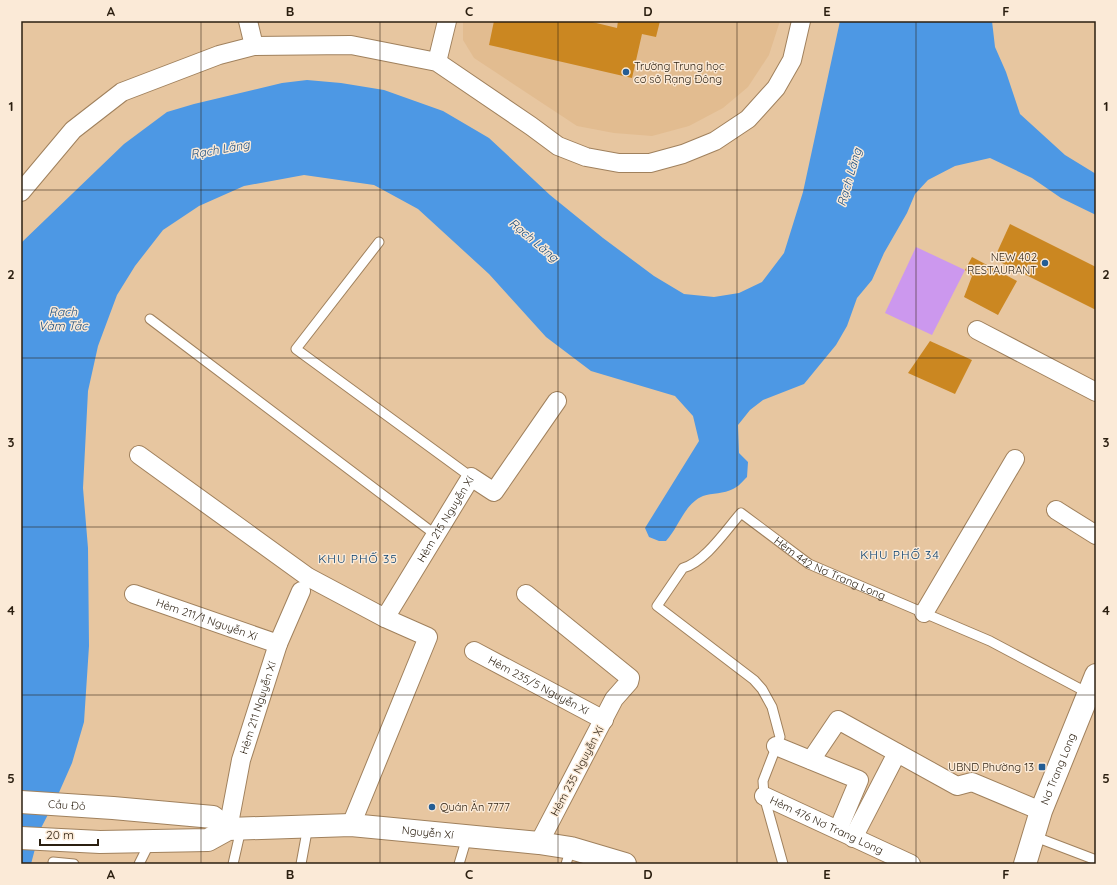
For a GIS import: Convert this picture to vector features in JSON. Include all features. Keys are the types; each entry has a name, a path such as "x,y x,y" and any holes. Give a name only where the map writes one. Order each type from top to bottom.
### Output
{"main road":[{"name":"Nơ Trang Long","path":"1024,864 1041,811 1093,689"},
{"name":"Cầu Đỏ","path":"21,802 213,817 235,829"},
{"name":"Nguyễn Xí","path":"21,838 100,842 208,840 235,829 351,825 539,843 568,856 625,864"}],"street":[{"path":"248,21 254,46"},
{"path":"437,62 447,21"},
{"path":"21,192 73,130 122,92 220,55 254,46 351,45 437,62 558,146 586,157 612,162 650,163 683,154 715,141 748,119 776,88 792,60 801,21"},
{"path":"977,330 1096,392"},
{"name":"Hẻm 215 Nguyễn Xí","path":"386,618 471,477 494,492 557,401"},
{"path":"139,455 308,577 386,618 428,637 351,825"},
{"path":"924,613 1015,459"},
{"path":"1056,510 1096,534"},
{"name":"Hẻm 211 Nguyễn Xí","path":"235,829 241,760 278,644 301,591"},
{"name":"Hẻm 211/1 Nguyễn Xí","path":"134,594 278,644"},
{"name":"Hẻm 235 Nguyễn Xí","path":"526,594 630,678 630,682 614,699 539,843"},
{"name":"Hẻm 235/5 Nguyễn Xí","path":"474,651 604,720"},
{"path":"811,760 838,720 956,786 972,782 1041,811"},
{"path":"776,746 859,780 846,834"},
{"path":"846,834 897,753"},
{"name":"Hẻm 476 Nơ Trang Long","path":"764,796 911,864"}],"lane":[{"path":"379,242 296,349 471,477"},
{"path":"150,319 436,535"},
{"name":"Hẻm 442 Nơ Trang Long","path":"776,746 780,737 772,707 762,689 754,680 657,606 683,568 691,566 700,560 741,514 809,564 990,641 1093,689"},
{"path":"776,746 763,782 764,796 783,864"},
{"path":"301,864 308,826"},
{"path":"233,864 235,829"},
{"path":"1033,836 1096,860"},
{"path":"459,864 467,837"},
{"path":"140,864 151,841"},
{"path":"53,862 74,864"}],"shaded area":[{"name":"Trường Trung học cơ sở Rạng Đông","path":"463,21 780,21 769,55 748,87 723,108 689,126 652,136 614,133 577,126 474,58 463,40"},
{"path":"916,247 965,270 932,335 885,313"}],"water":[{"path":"840,21 992,21 995,47 1006,72 1020,114 1065,155 1096,174 1096,215 1061,198 1032,178 990,158 955,166 928,180 915,194 907,213 884,253 872,280 857,298 847,326 836,345 804,384 763,400 750,410 738,425 739,453 748,462 747,477 737,487 729,491 710,494 696,500 686,510 666,541 659,541 649,537 645,528 699,441 693,416 675,396 591,371 546,337 489,274 418,209 374,185 304,175 244,186 199,206 163,230 135,266 117,295 98,346 88,391 83,488 88,548 89,646 84,722 72,763 40,830 31,864 21,864 21,243 124,144 167,112 282,83 307,80 341,83 384,90 443,111 489,138 550,195 603,238 654,276 684,294 714,297 739,293 762,282 784,253 803,192"}],"building":[{"path":"494,21 588,21 617,28 618,21 660,21 656,37 642,34 632,78 489,45"},
{"name":"NEW 402 RESTAURANT","path":"1010,224 1096,267 1096,310 994,259"},
{"path":"972,257 1017,281 998,315 964,297 972,276 965,270"},
{"path":"930,341 972,360 955,394 908,373"}],"place":[{"name":"Trường Trung học cơ sở Rạng Đông","path":"626,72"},
{"name":"NEW 402 RESTAURANT","path":"1045,263"},
{"name":"UBND Phường 13","path":"1042,767"},
{"name":"Quán Ăn 7777","path":"432,807"}],"district":[{"name":"KHU PHỐ 34","path":"900,554"},
{"name":"KHU PHỐ 35","path":"358,558"}],"water label":[{"name":"Rạch Lăng","path":"220,149"},
{"name":"Rạch Lăng","path":"849,177"},
{"name":"Rạch Lăng","path":"534,240"},
{"name":"Rạch Vàm Tắc","path":"63,318"}]}
